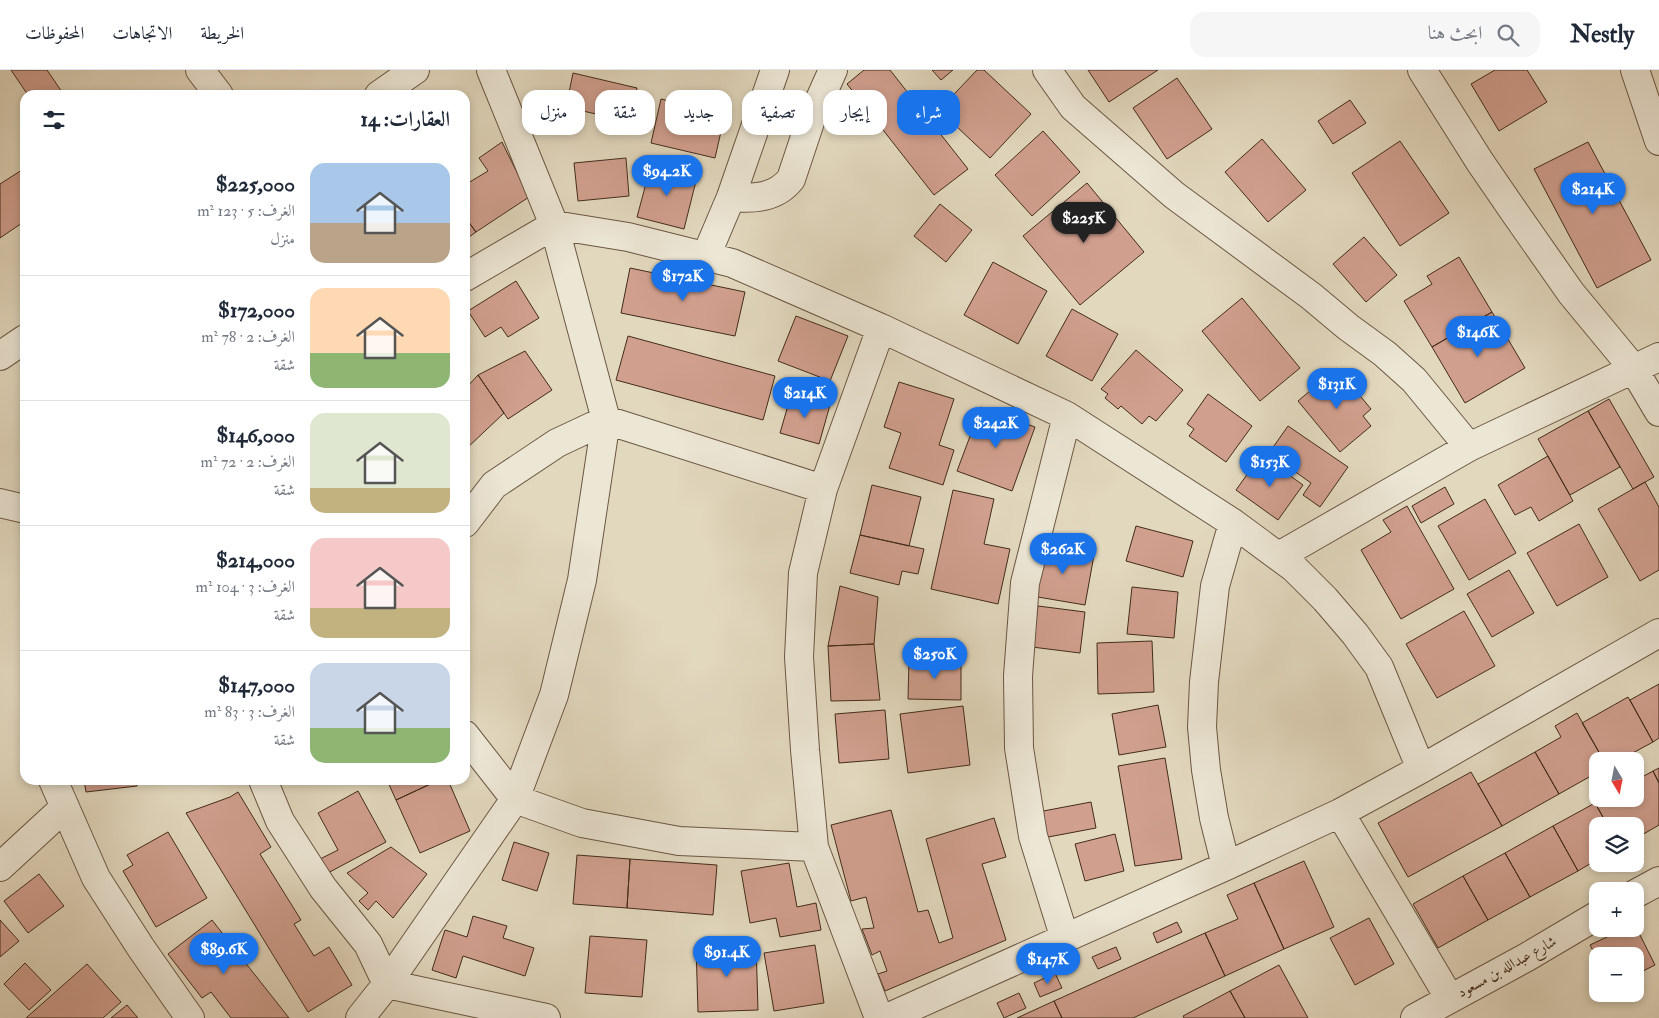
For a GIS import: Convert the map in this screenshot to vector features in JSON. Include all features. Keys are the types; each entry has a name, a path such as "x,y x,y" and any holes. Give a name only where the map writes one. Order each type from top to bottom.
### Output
{"street":[{"path":"200,70 215,90"},
{"path":"386,90 415,70"},
{"path":"360,1018 387,984 515,799 554,695 582,580 606,420 554,225 491,70"},
{"path":"706,256 731,197 774,70"},
{"path":"731,197 766,196 785,186 791,179 811,119 833,70"},
{"path":"1047,70 1073,106 1174,196 1303,290 1385,354 1414,380 1468,447"},
{"path":"1422,70 1480,162 1571,293 1633,368 1659,412"},
{"path":"1634,70 1659,141"},
{"path":"470,274 554,225 628,237 732,263 880,328 1067,416 1233,523 1294,568 1355,634 1379,667 1421,769"},
{"path":"879,1018 814,847 799,657 803,573 823,489 880,328"},
{"path":"0,356 20,342"},
{"path":"1279,556 1468,447 1659,357"},
{"path":"1065,939 1033,836 1019,748 1018,676 1025,583 1067,416"},
{"path":"470,516 494,485 557,443 606,420 823,489"},
{"path":"0,502 20,508"},
{"path":"1226,866 1214,818 1202,727 1204,682 1215,586 1233,523"},
{"path":"887,1018 1340,813 1659,633"},
{"path":"470,741 515,799 582,823 680,841 814,847"},
{"path":"55,785 96,878 141,948 190,1018"},
{"path":"265,785 280,821 322,888 368,944 387,984"},
{"path":"0,867 65,807"},
{"path":"1340,813 1450,999"},
{"path":"1644,889 1659,881"},
{"name":"شارع عبدالله بن مسعود","path":"1415,1018 1589,920"},
{"path":"387,984 546,1018"}],"building":[{"path":"11,70 47,70 61,90 25,90"},
{"path":"864,70 890,70 906,90 897,90 897,135 941,135 968,169 934,195 887,135 887,90 852,90 847,84"},
{"path":"932,70 953,70 941,80"},
{"path":"977,70 984,70 1031,114 990,158 960,130 960,90 958,90"},
{"path":"1088,70 1158,70 1109,102"},
{"path":"1495,70 1527,70 1547,102 1499,131 1471,84"},
{"path":"573,73 637,88 637,90 595,90 595,114 585,111 585,90 570,90"},
{"path":"1177,78 1212,129 1167,159 1133,108"},
{"path":"661,99 665,100 665,135 720,135 715,158 651,143 653,135 655,135 655,125"},
{"path":"1350,100 1366,123 1333,144 1318,121"},
{"path":"1043,131 1080,172 1032,216 995,175"},
{"path":"1262,139 1306,190 1268,222 1225,172"},
{"path":"1400,141 1449,213 1400,246 1352,173"},
{"path":"502,142 529,197 476,232 470,224 470,182 488,171 479,158"},
{"path":"1588,142 1651,260 1597,288 1534,169"},
{"path":"626,158 629,196 578,201 574,163"},
{"path":"651,165 697,177 684,229 637,217"},
{"path":"20,171 20,224 0,238 0,184"},
{"path":"1087,183 1144,252 1080,305 1023,236"},
{"path":"940,204 972,230 946,262 914,236"},
{"path":"470,224 476,232 470,236"},
{"path":"1364,237 1397,275 1366,302 1333,264"},
{"path":"1459,257 1492,312 1432,347 1404,301 1432,284 1427,276"},
{"path":"993,262 1047,291 1018,344 964,315"},
{"path":"630,268 745,292 735,336 621,313"},
{"path":"516,281 539,318 508,337 501,327 485,337 470,314 470,310"},
{"path":"1242,298 1300,368 1260,401 1202,331"},
{"path":"1072,309 1118,334 1092,381 1046,356"},
{"path":"1492,312 1525,368 1465,403 1432,347"},
{"path":"796,316 848,336 830,381 778,361"},
{"path":"628,336 775,376 763,420 616,380"},
{"path":"1136,350 1183,390 1156,421 1149,416 1142,424 1121,406 1118,409 1105,398 1108,394 1101,389"},
{"path":"525,351 552,390 508,419 478,375"},
{"path":"1337,368 1371,409 1363,416 1371,426 1340,452 1298,401"},
{"path":"478,375 504,413 470,445 470,384"},
{"path":"899,382 954,399 939,445 954,450 943,485 889,468 901,433 884,427"},
{"path":"1208,394 1252,426 1226,462 1189,436 1194,429 1187,424"},
{"path":"791,395 830,405 819,444 780,433"},
{"path":"1609,399 1654,477 1633,489 1588,411"},
{"path":"981,407 1035,427 1012,491 957,471"},
{"path":"1588,411 1620,467 1570,495 1538,439"},
{"path":"1288,426 1348,467 1320,507 1303,495 1311,483 1269,453"},
{"path":"1261,455 1303,485 1278,520 1236,490"},
{"path":"1548,456 1573,501 1539,521 1531,507 1515,515 1498,485"},
{"path":"1645,482 1659,507 1659,570 1640,581 1598,509"},
{"path":"872,485 921,497 909,546 860,535"},
{"path":"1445,487 1454,504 1421,523 1412,506"},
{"path":"953,490 994,499 984,544 1010,549 998,604 931,589"},
{"path":"1485,499 1516,553 1469,580 1438,526"},
{"path":"1407,506 1454,589 1401,619 1361,550 1391,532 1383,520"},
{"path":"1579,524 1608,577 1557,606 1527,553"},
{"path":"1136,526 1193,541 1183,577 1126,561"},
{"path":"860,535 924,549 918,574 902,571 899,585 850,573"},
{"path":"1042,545 1094,555 1085,605 1032,596"},
{"path":"1509,570 1534,613 1492,637 1467,594"},
{"path":"840,586 878,597 874,644 828,646"},
{"path":"1132,587 1178,592 1174,638 1127,634"},
{"path":"1038,606 1085,612 1080,653 1032,647"},
{"path":"1464,611 1495,666 1437,698 1406,644"},
{"path":"1152,641 1154,692 1098,694 1097,643"},
{"path":"874,644 880,700 831,701 828,646"},
{"path":"909,660 961,661 961,700 908,699"},
{"path":"1659,684 1659,738 1653,742 1630,700"},
{"path":"1628,697 1653,742 1635,752 1599,752 1582,723"},
{"path":"1158,705 1166,747 1119,755 1112,714"},
{"path":"963,706 970,765 908,773 900,714"},
{"path":"885,710 889,759 839,763 835,714"},
{"path":"1577,713 1599,752 1589,752 1589,777 1559,794 1535,752 1561,737 1555,726"},
{"path":"1535,752 1559,794 1502,826 1478,784"},
{"path":"1165,758 1182,859 1135,866 1118,766"},
{"path":"1659,768 1659,783 1653,771"},
{"path":"1653,771 1659,783 1659,825 1644,834 1644,817 1603,817 1598,808 1644,808 1644,776"},
{"path":"1471,772 1502,826 1408,877 1378,823"},
{"path":"85,785 137,786 86,792"},
{"path":"389,785 428,785 396,800"},
{"path":"428,785 450,785 470,831 420,853 396,800"},
{"path":"358,791 386,842 326,874 318,860 338,850 318,813"},
{"path":"238,792 271,847 260,854 301,920 294,924 314,956 329,947 352,985 308,1012 186,813 230,797"},
{"path":"1091,802 1096,828 1043,838 1038,812"},
{"path":"1589,806 1589,808 1598,808 1603,817 1589,817 1589,864 1578,871 1553,826"},
{"path":"891,810 918,912 928,910 939,943 953,938 926,839 994,818 1006,857 982,864 1006,940 885,991 878,974 887,971 880,951 872,955 862,929 874,928 866,897 851,901 831,825"},
{"path":"1553,826 1578,871 1530,897 1505,853"},
{"path":"168,832 207,898 156,927 123,871 133,865 127,855"},
{"path":"1115,834 1124,871 1085,881 1075,844"},
{"path":"514,842 549,853 537,891 502,880"},
{"path":"391,847 427,874 393,918 376,901 368,910 359,901 368,893 347,873"},
{"path":"1505,853 1530,897 1488,920 1463,876"},
{"path":"577,855 630,859 627,908 573,904"},
{"path":"630,859 717,865 713,915 627,908"},
{"path":"1304,861 1334,927 1284,949 1254,883"},
{"path":"789,863 797,907 816,903 821,930 780,937 776,918 750,923 741,871"},
{"path":"39,874 64,906 28,933 4,901"},
{"path":"1463,876 1488,920 1438,948 1413,904"},
{"path":"1254,883 1284,949 1225,976 1205,933 1238,919 1227,895"},
{"path":"473,916 507,926 503,938 534,948 525,976 463,956 456,978 432,970 445,930 467,937"},
{"path":"1369,918 1394,964 1355,985 1330,938"},
{"path":"0,920 19,941 0,957"},
{"path":"212,920 289,1018 231,1018 211,992 202,998 168,954"},
{"path":"1177,922 1182,932 1157,943 1153,933"},
{"path":"1205,933 1225,976 1133,1018 1062,1018 1054,1001"},
{"path":"590,936 647,940 642,997 585,993"},
{"path":"1607,937 1641,937 1655,965 1644,970 1644,947 1591,947 1590,945"},
{"path":"756,943 758,1010 698,1012 696,945"},
{"path":"815,945 824,1003 774,1011 764,953"},
{"path":"1116,947 1121,959 1098,969 1092,957"},
{"path":"25,963 51,990 29,1010 4,984"},
{"path":"87,964 121,1002 103,1018 26,1018"},
{"path":"1279,965 1308,1018 1245,1018 1230,991"},
{"path":"1055,973 1062,988 1040,997 1034,983"},
{"path":"1230,991 1245,1018 1184,1018 1183,1016"},
{"path":"1019,993 1026,1008 1004,1018 997,1003"},
{"path":"1054,1001 1062,1018 1017,1018"},
{"path":"127,1005 138,1018 111,1018"}]}
